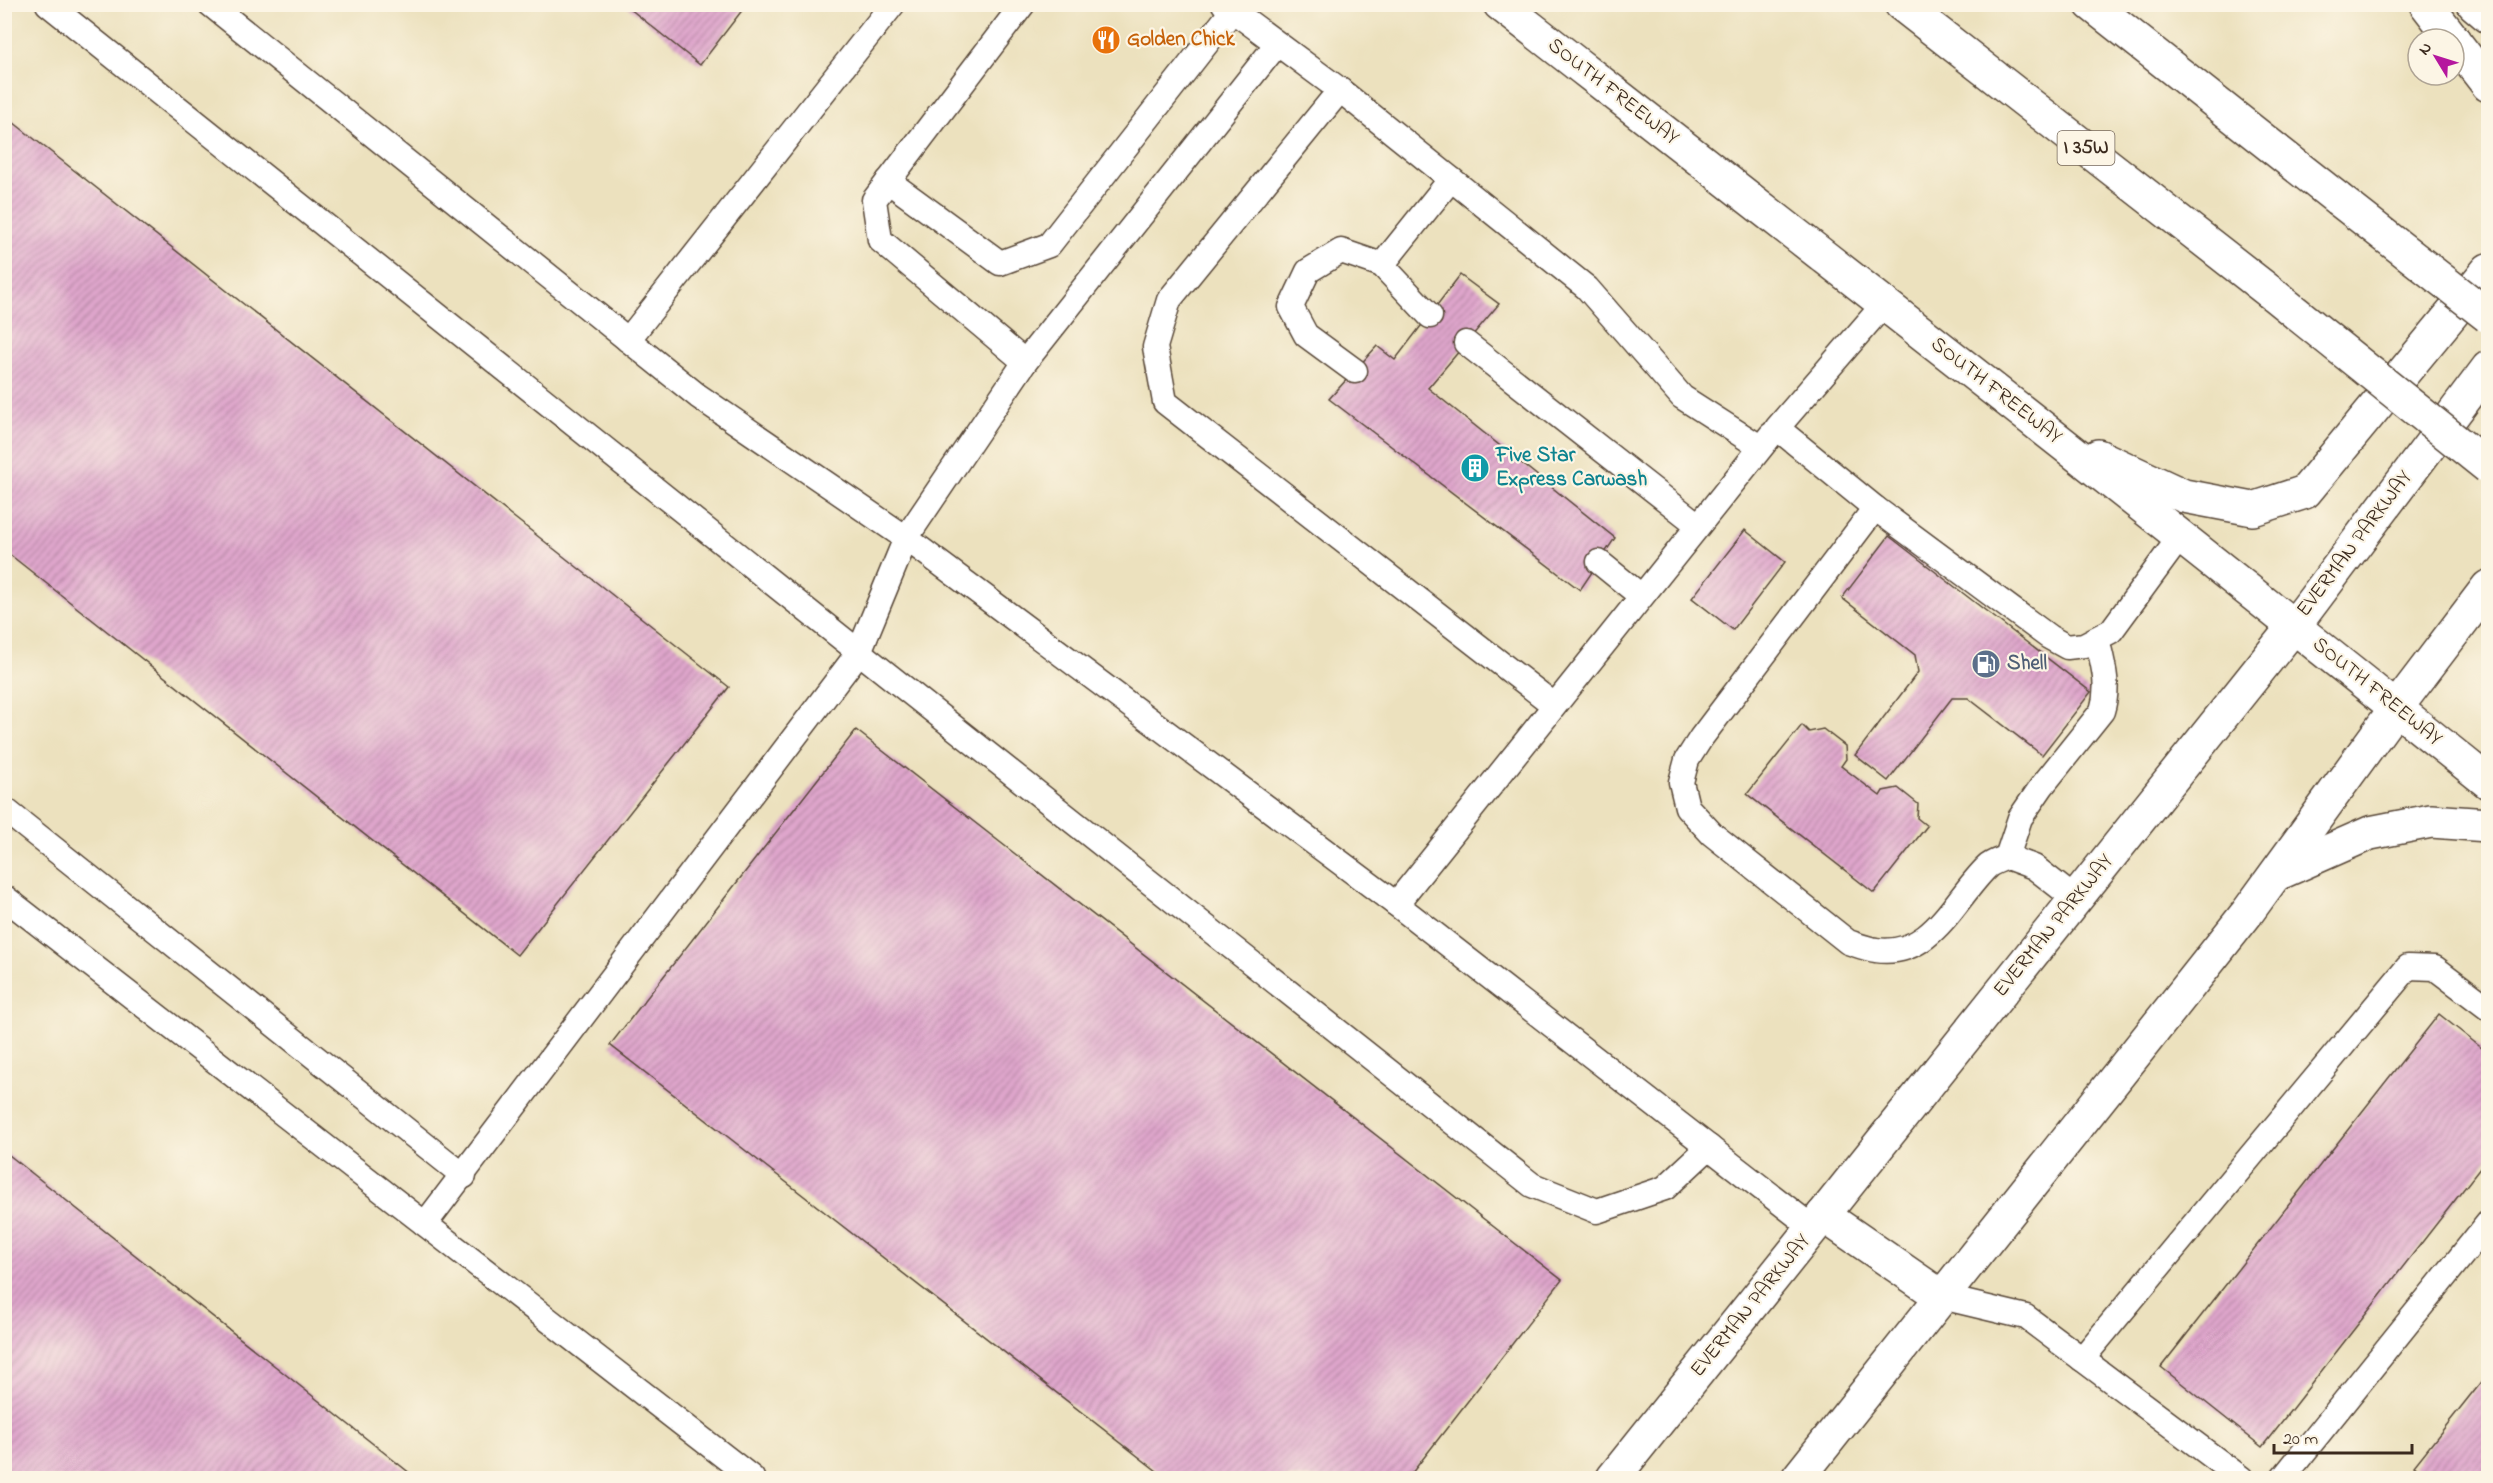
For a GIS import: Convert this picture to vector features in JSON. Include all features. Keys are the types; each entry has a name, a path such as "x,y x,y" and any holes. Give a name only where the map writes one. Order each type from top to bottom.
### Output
{"main road":[{"name":"SOUTH FREEWAY","path":"1500,4 1885,303 2488,782"},
{"name":"I 35W","path":"1901,4 2270,292 2488,466"},
{"path":"2091,4 2488,316"},
{"path":"2426,4 2443,27"},
{"path":"2474,4 2488,16"},
{"path":"2466,57 2488,85"},
{"path":"2050,434 2184,496 2253,509 2305,492 2488,270"},
{"name":"EVERMAN PARKWAY","path":"1613,1479 2294,626 2488,368"},
{"path":"1804,1477 1942,1297 2247,913 2488,586"},
{"path":"2275,874 2370,833 2431,820 2488,825"},
{"path":"1818,1221 1942,1297"}],"lane":[{"path":"48,4 859,652 1532,1185 1597,1211 1665,1188 1709,1147"},
{"path":"210,4 698,396 906,538 1396,904 1709,1147 1818,1221"},
{"path":"628,340 893,4"},
{"path":"1023,4 873,200 880,240 1025,362"},
{"path":"888,181 1000,262 1049,245 1228,8 1340,90 1587,288 1682,397 1760,447"},
{"path":"425,1224 464,1176 859,652 906,538 1025,362 1277,44"},
{"path":"1340,90 1168,300 1155,347 1165,402 1554,705"},
{"path":"1382,266 1451,179"},
{"path":"1355,371 1306,335 1290,307 1308,271 1341,251 1382,266 1430,316"},
{"path":"1396,904 1760,447 1885,303"},
{"path":"1466,343 1698,525"},
{"path":"1777,428 1875,508 2049,637 2067,647 2084,645 2111,631 2180,537"},
{"path":"1875,508 1701,738 1687,760 1681,782 1687,807 1712,834 1848,942 1875,950 1896,950 1918,943 1934,931 1988,866 2007,857 2034,867 2075,899"},
{"path":"1599,562 1641,596"},
{"path":"2007,857 2020,818 2042,786 2102,711 2107,696 2106,676 2097,639"},
{"path":"4,808 464,1176"},
{"path":"4,897 752,1479"},
{"path":"2082,1359 2408,967 2435,968 2488,1008"},
{"path":"2283,1479 2488,1223"},
{"path":"1942,1297 2026,1317 2241,1479"}],"building":[{"path":"624,4 747,4 700,65"},
{"path":"4,115 729,687 517,955 4,550"},
{"name":"Five Star Express Carwash","path":"1460,275 1499,304 1428,388 1615,538 1580,590 1329,399 1377,346 1395,360"},
{"path":"1745,530 1785,562 1733,630 1692,598"},
{"name":"Shell","path":"1889,536 2091,692 2042,755 1968,698 1952,698 1888,781 1855,755 1918,672 1915,655 1842,598"},
{"path":"1802,725 1809,732 1823,729 1845,746 1846,759 1841,766 1880,796 1883,791 1898,788 1918,804 1917,818 1927,826 1874,893 1747,794"},
{"path":"856,730 1562,1280 1408,1478 1166,1478 610,1045"},
{"path":"2439,1014 2488,1053 2488,1158 2262,1447 2161,1367"},
{"path":"4,1151 416,1478 4,1478"},
{"path":"2488,1373 2488,1478 2419,1478 2423,1473 2414,1466"}],"place":[{"name":"Golden Chick","path":"1106,40"},
{"name":"Five Star Express Carwash","path":"1475,468"},
{"name":"Shell","path":"1986,664"}]}
